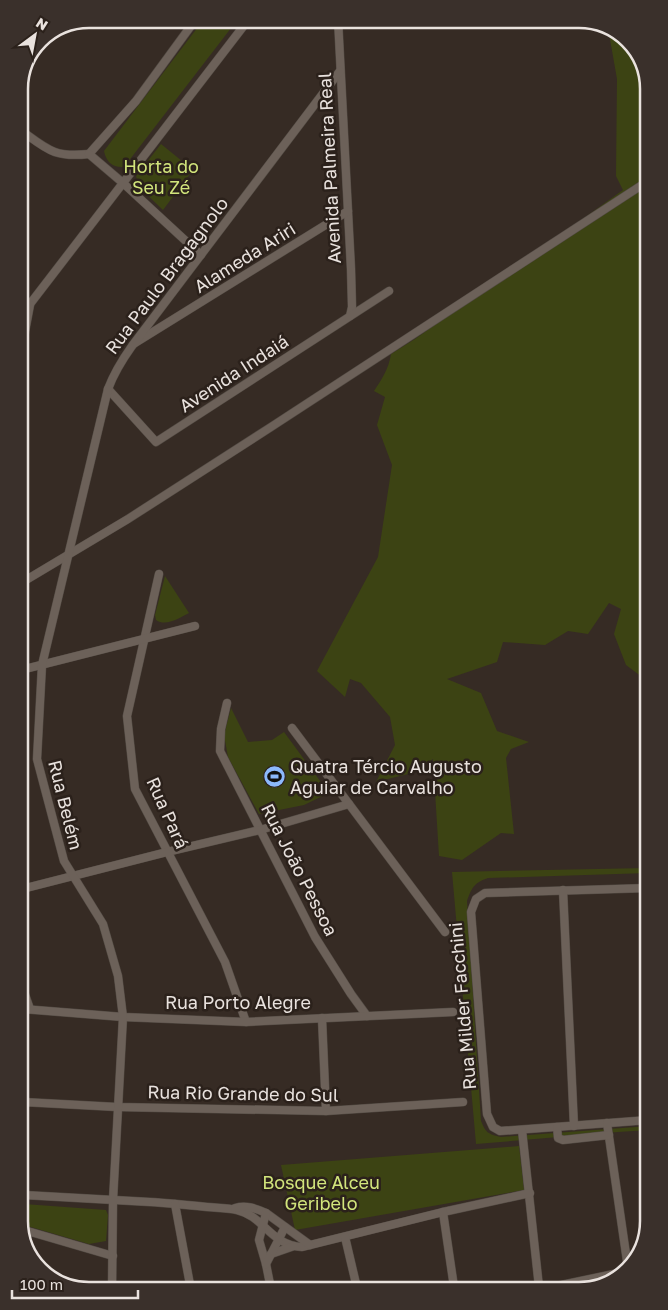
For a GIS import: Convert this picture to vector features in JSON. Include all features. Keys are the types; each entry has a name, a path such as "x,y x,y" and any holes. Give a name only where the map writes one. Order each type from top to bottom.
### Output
{"street":[{"path":"89,154 136,101 190,27"},
{"path":"28,307 243,27"},
{"name":"Avenida Palmeira Real","path":"338,28 352,307 350,316"},
{"name":"Rua Paulo Bragagnolo","path":"68,556 108,389 114,374 132,346 340,71"},
{"path":"28,136 53,152 64,155 89,154 123,182 201,255"},
{"path":"28,579 128,519 640,187"},
{"name":"Alameda Ariri","path":"132,346 348,211"},
{"name":"Avenida Indaiá","path":"108,389 156,442 389,291"},
{"path":"28,315 31,303"},
{"name":"Rua Belém","path":"68,556 42,665 37,759 64,861 104,924 118,976 123,1017 113,1200 112,1282"},
{"name":"Rua Pará","path":"159,574 127,716 135,789 225,962 246,1022"},
{"path":"27,669 195,626"},
{"name":"Rua João Pessoa","path":"227,703 221,730 220,751 315,937 367,1016"},
{"path":"292,728 445,932"},
{"path":"27,888 260,830 349,804"},
{"name":"Rua Milder Facchini","path":"640,888 485,893 476,899 471,912 487,1114 492,1127 500,1131 640,1121"},
{"path":"563,890 574,1126"},
{"name":"Rua Porto Alegre","path":"27,1009 123,1017 246,1022 453,1012"},
{"path":"322,1018 326,1111"},
{"name":"Rua Rio Grande do Sul","path":"27,1102 117,1107 326,1111 463,1102"},
{"path":"607,1123 627,1260"},
{"path":"557,1127 558,1138 563,1140 609,1135"},
{"path":"522,1130 539,1282"},
{"path":"27,1195 230,1209 248,1214 256,1219 270,1233 286,1244 302,1247 443,1212 530,1193"},
{"path":"174,1204 189,1282"},
{"path":"230,1209 249,1207 258,1209 310,1245"},
{"path":"443,1212 453,1282"},
{"path":"266,1213 259,1240 270,1282"},
{"path":"266,1264 284,1227"},
{"path":"29,1231 113,1256"},
{"path":"345,1236 356,1282"},
{"path":"271,1254 294,1246"},
{"path":"572,1282 608,1275"}],"green space":[{"path":"198,27 232,27 124,167 113,165 108,161 104,151"},
{"path":"609,36 617,40 628,51 636,65 640,89 640,676 626,665 614,634 621,609 609,603 588,634 568,631 545,645 503,642 497,662 447,679 481,693 497,731 529,742 511,749 506,758 514,834 501,833 462,860 439,856 433,759 416,772 376,782 395,745 390,717 361,683 350,679 345,697 317,671 378,557 392,465 377,425 385,397 374,391 387,369 391,354 415,339 623,190 616,176 617,79"},
{"name":"Horta do Seu Zé","path":"161,144 193,170 163,210 139,187 136,176"},
{"path":"165,576 189,613 164,623 156,620 155,615"},
{"path":"231,708 248,742 272,740 284,732 329,793 304,805 259,814 228,757 224,735"},
{"path":"640,868 640,873 488,878 474,886 467,901 481,1121 486,1131 501,1137 640,1127 640,1131 476,1144 452,872"},
{"name":"Bosque Alceu Geribelo","path":"519,1146 524,1190 295,1230 281,1165"},
{"path":"27,1204 106,1210 108,1215 106,1241 89,1244 28,1226"}],"place":[{"name":"Quatra Tércio Augusto Aguiar de Carvalho","path":"274,777"}]}
